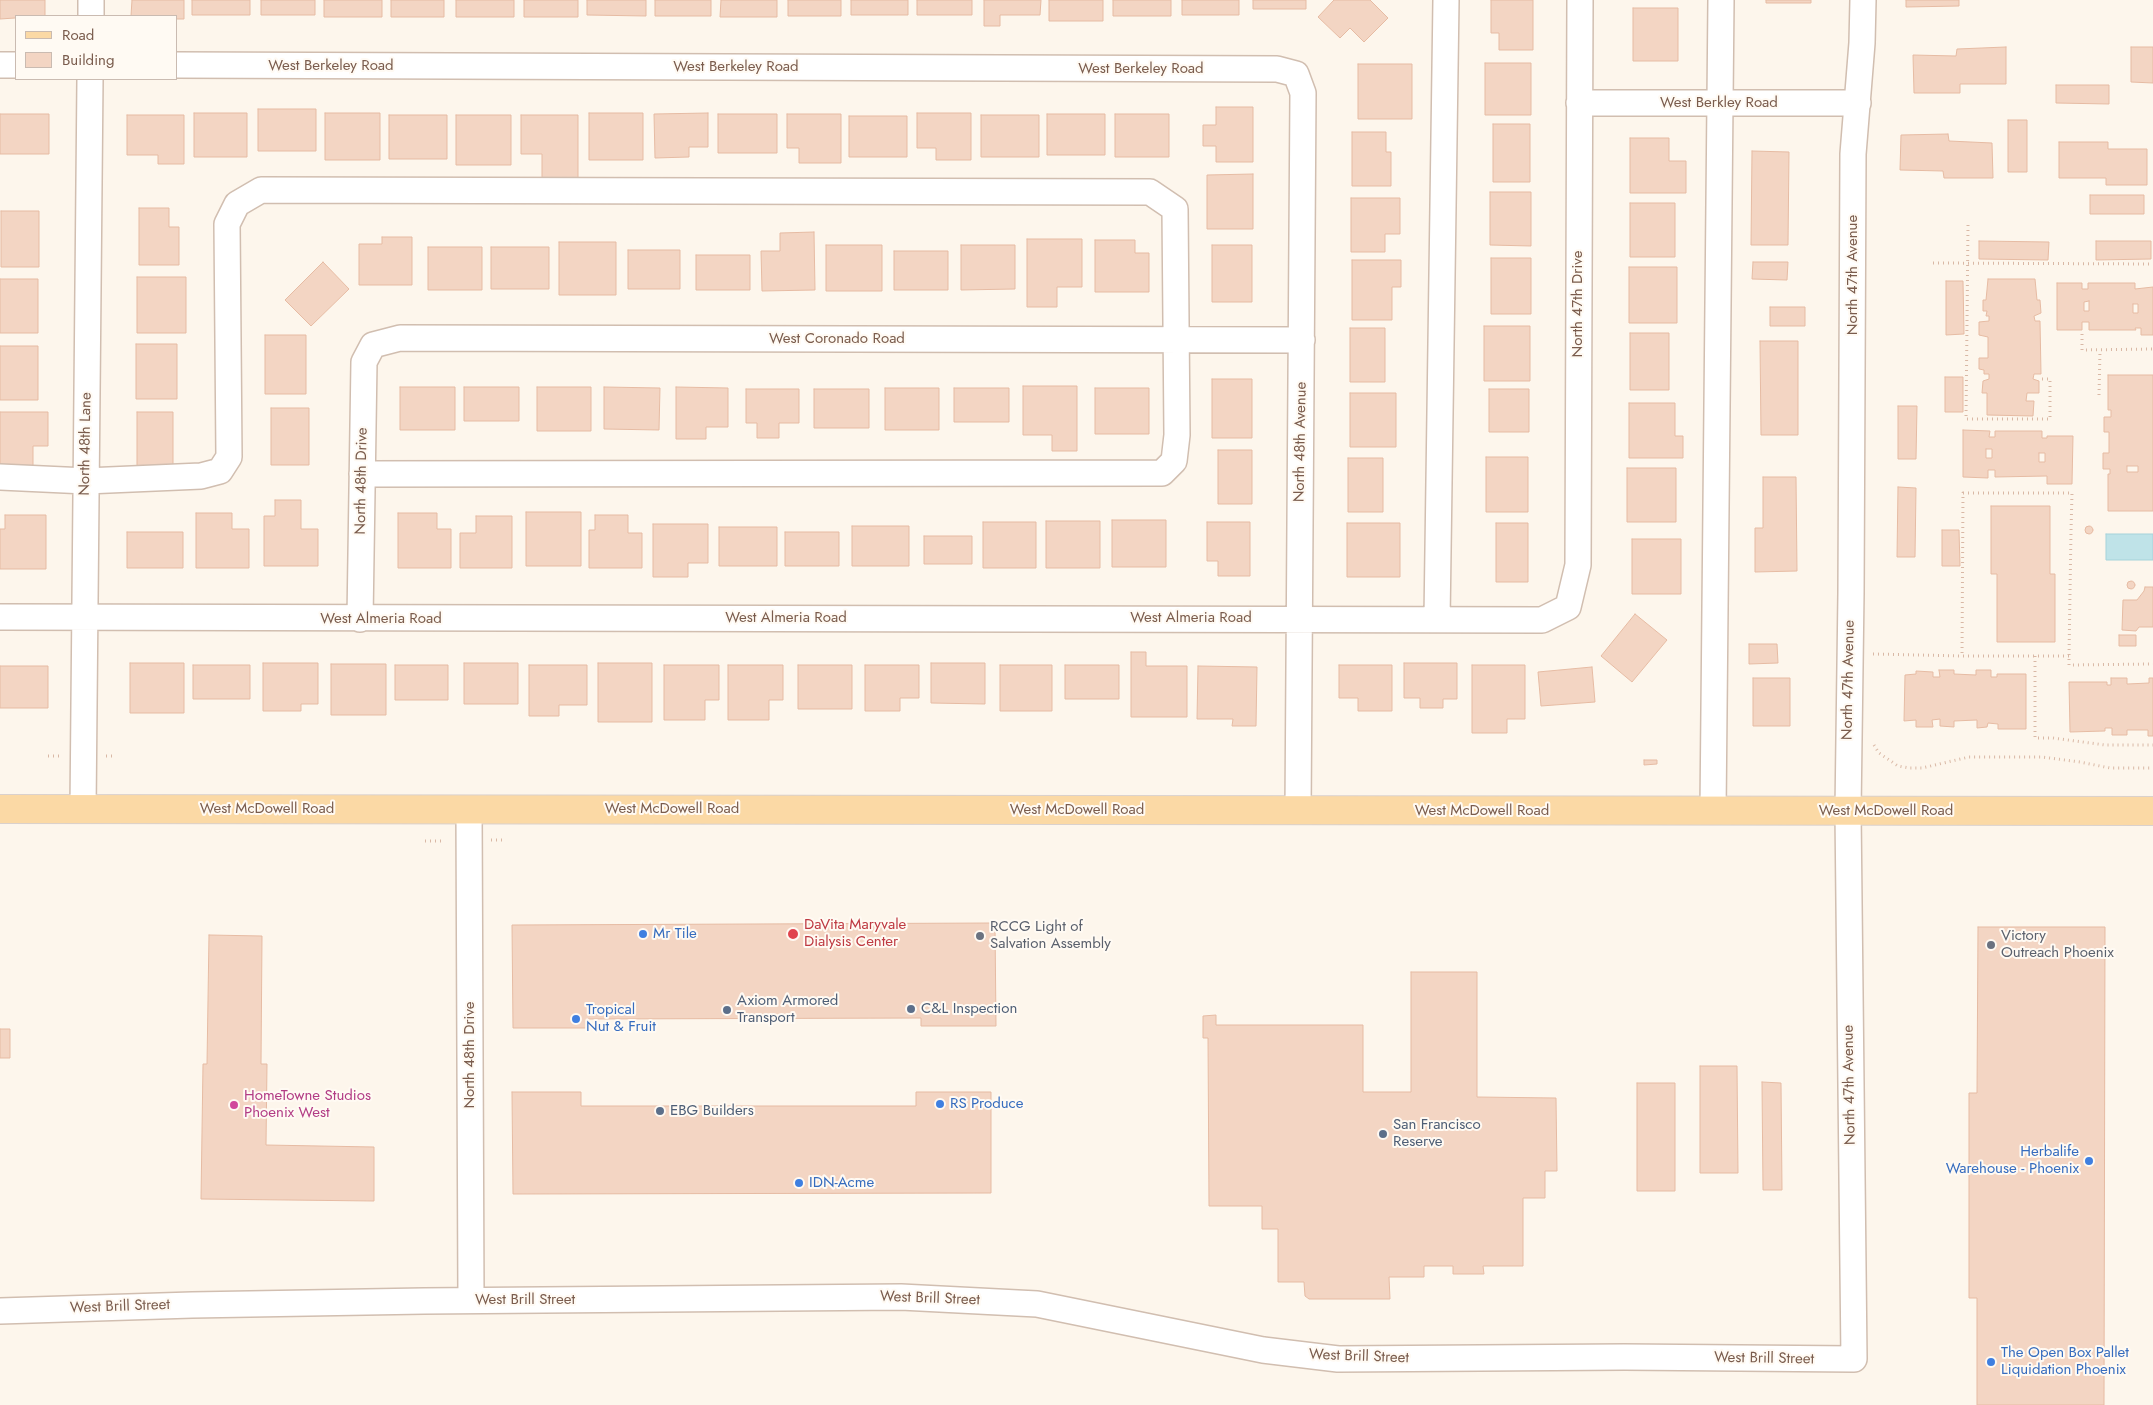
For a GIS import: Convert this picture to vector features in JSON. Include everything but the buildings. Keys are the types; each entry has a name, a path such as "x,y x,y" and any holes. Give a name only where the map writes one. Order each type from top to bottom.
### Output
{"main road":[{"name":"West McDowell Road","path":"0,809 2153,811"}],"street":[{"path":"91,0 91,15"},
{"path":"1437,619 1446,0"},
{"name":"North 47th Drive","path":"1568,608 1578,564 1580,0"},
{"path":"1713,811 1721,0"},
{"name":"North 47th Avenue","path":"1854,1360 1848,811 1853,154 1858,103 1863,0"},
{"path":"0,65 15,65"},
{"name":"West Berkeley Road","path":"178,65 1278,69 1296,74"},
{"name":"North 48th Avenue","path":"1296,74 1303,93 1298,810"},
{"name":"North 48th Lane","path":"83,809 90,80"},
{"name":"West Berkley Road","path":"1579,103 1858,103"},
{"path":"0,477 86,480 201,476 220,471 228,457 227,224 237,204 261,190 1150,192 1176,209 1177,435 1174,461 1162,472 362,474"},
{"name":"West Coronado Road","path":"373,345 400,338 1302,340"},
{"name":"North 48th Drive","path":"360,619 364,362 373,345"},
{"name":"West Almeria Road","path":"0,617 360,619 1300,618 1542,620 1568,608"},
{"name":"North 48th Drive","path":"469,809 471,1300"},
{"name":"West Brill Street","path":"0,1311 192,1305 471,1300 901,1297 1029,1303 1068,1309 1263,1350 1338,1359 1624,1357 1854,1360"}],"path":[{"path":"1968,225 1966,418 2050,419 2050,379 2042,379"},
{"path":"1933,263 2153,264"},
{"path":"2082,334 2082,350 2153,350"},
{"path":"2099,395 2100,350"},
{"path":"1962,656 1963,493 2072,493 2069,665 2153,664"},
{"path":"1869,654 2069,656"},
{"path":"2034,656 2036,738 2053,738 2105,746 2153,745"},
{"path":"1872,740 1875,749 1879,753 1898,766 1909,768 1922,768 1969,756 2042,757 2110,768 2153,768"}],"water":[{"path":"2106,534 2153,534 2153,560 2106,560"}],"place":[{"name":"Mr Tile","path":"643,934"},
{"name":"DaVita Maryvale Dialysis Center","path":"793,934"},
{"name":"RCCG Light of Salvation Assembly","path":"980,936"},
{"name":"Victory Outreach Phoenix","path":"1991,945"},
{"name":"C&L Inspection","path":"911,1009"},
{"name":"Axiom Armored Transport","path":"727,1010"},
{"name":"Tropical Nut & Fruit","path":"576,1019"},
{"name":"RS Produce","path":"940,1104"},
{"name":"HomeTowne Studios Phoenix West","path":"234,1105"},
{"name":"EBG Builders","path":"660,1111"},
{"name":"San Francisco Reserve","path":"1383,1134"},
{"name":"Herbalife Warehouse - Phoenix","path":"2089,1161"},
{"name":"IDN-Acme","path":"799,1183"},
{"name":"The Open Box Pallet Liquidation Phoenix","path":"1991,1362"}]}
